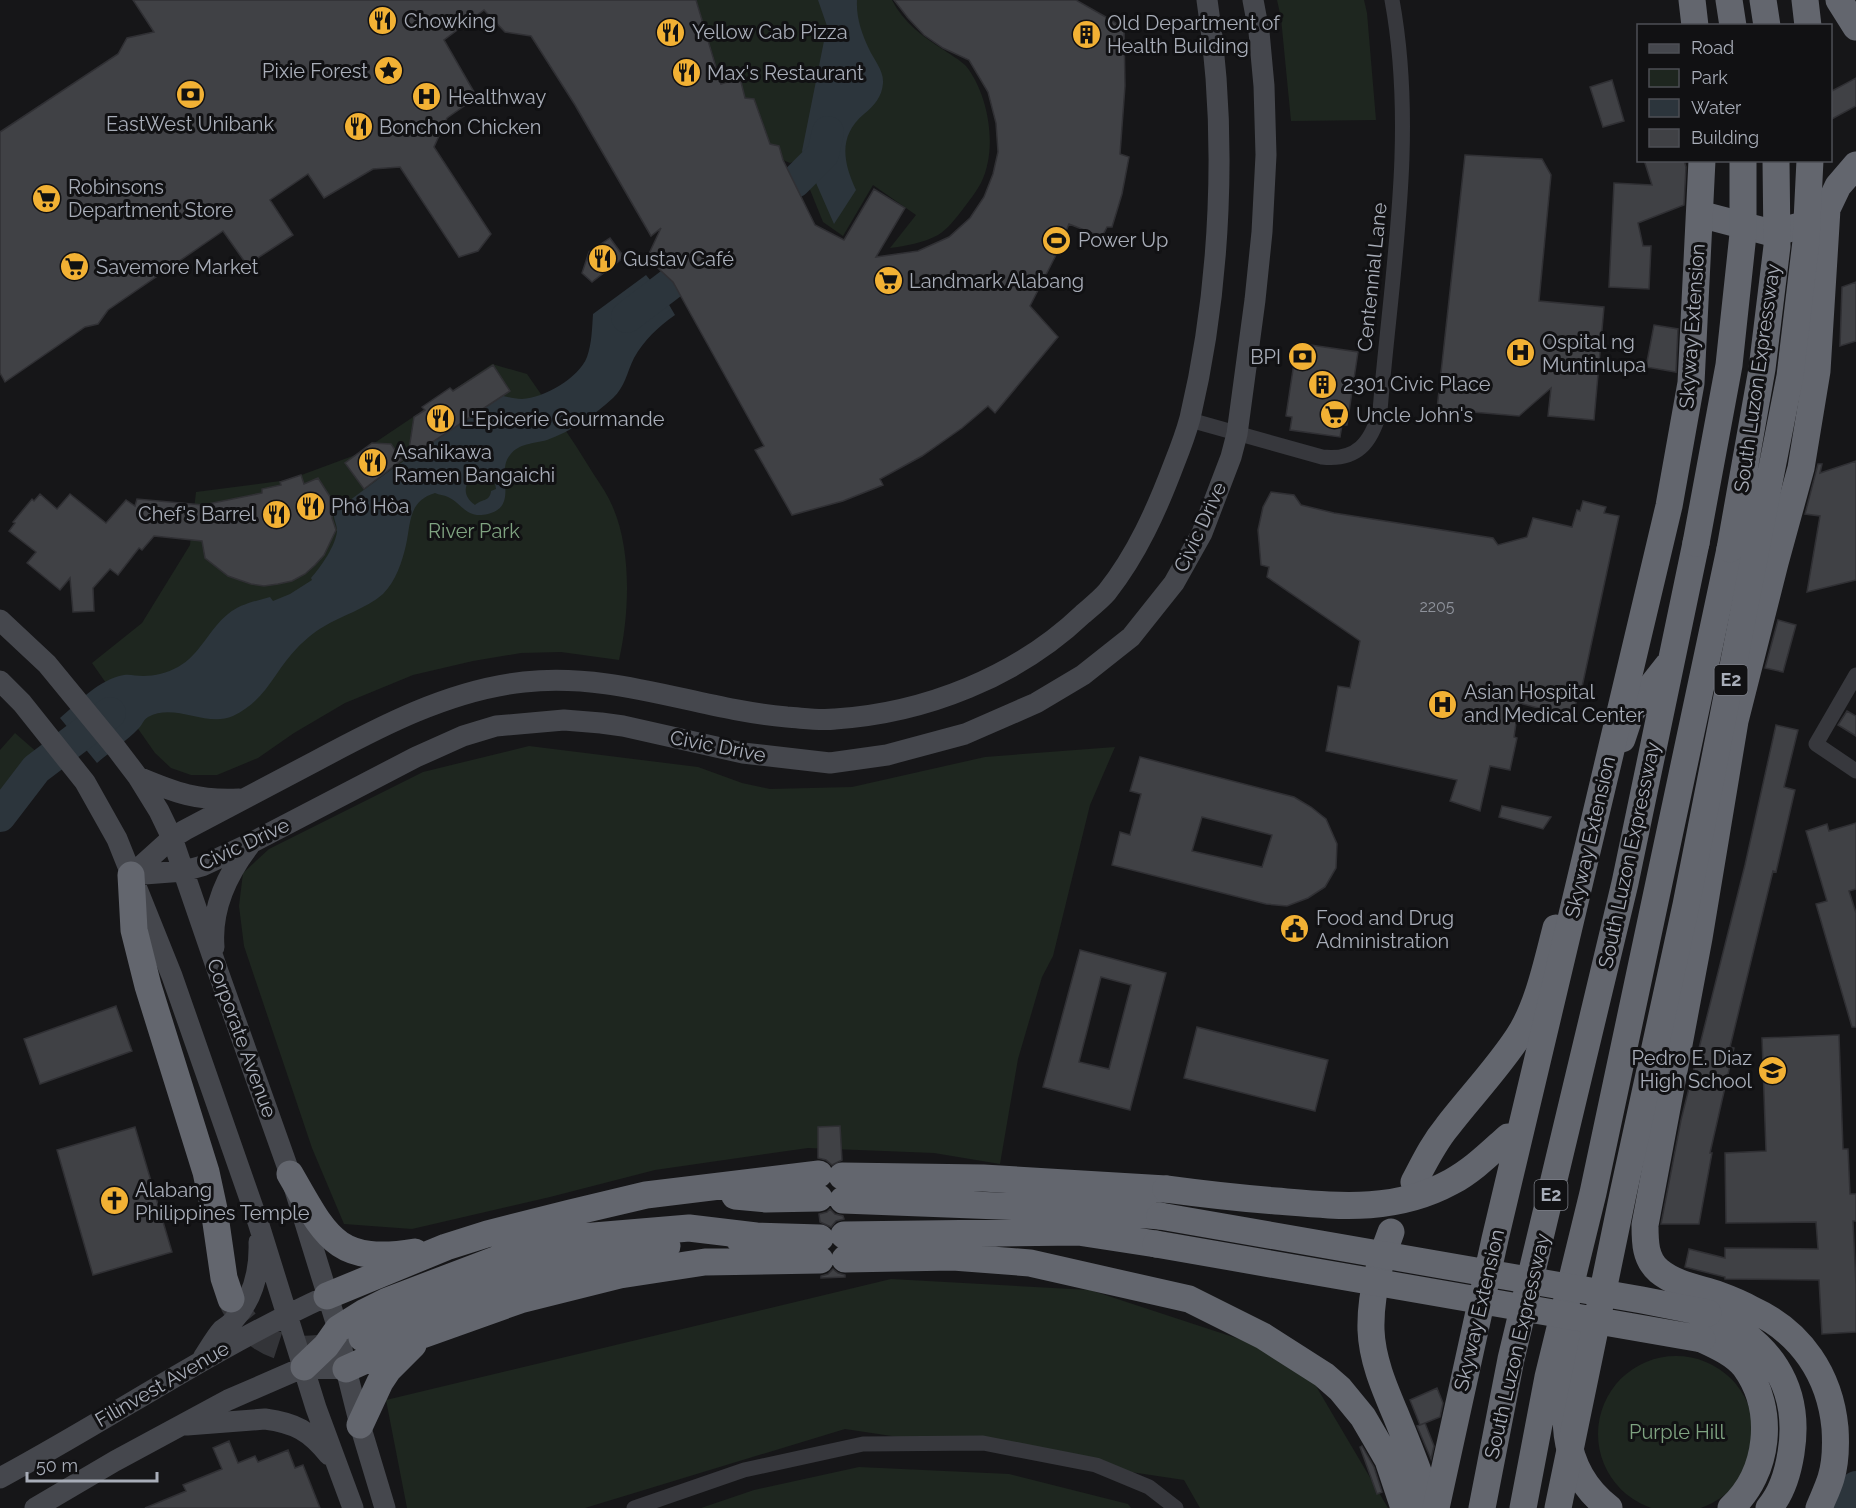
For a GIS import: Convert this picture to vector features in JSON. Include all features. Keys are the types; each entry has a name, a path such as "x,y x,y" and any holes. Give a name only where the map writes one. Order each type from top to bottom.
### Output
{"highway":[{"path":"1692,0 1695,24"},
{"path":"1700,0 1703,24"},
{"path":"1729,0 1733,24"},
{"path":"1763,0 1767,24"},
{"path":"1805,0 1808,24"},
{"path":"1839,0 1856,27"},
{"name":"Skyway Extension","path":"1436,1508 1494,1239 1669,506 1691,383 1702,162"},
{"path":"1414,1182 1445,1128 1482,1085 1520,1035 1544,972 1605,733 1689,365 1707,216 1708,162"},
{"name":"South Luzon Expressway","path":"1482,1508 1511,1359 1625,883 1730,365 1743,234 1743,162"},
{"name":"South Luzon Expressway","path":"1523,1508 1548,1377 1593,1193 1730,549 1762,369 1777,246 1776,162"},
{"name":"E2","path":"1558,1508 1686,905 1788,387 1806,241 1810,162"},
{"path":"1707,216 1772,233 1816,222 1827,209 1838,186 1856,165"},
{"path":"1820,1508 1832,1477 1836,1445 1835,1426 1833,1408 1823,1377 1806,1349 1782,1327 1755,1311 1719,1295 1671,1280 1658,1270 1649,1258 1645,1244 1645,1225 1699,938 1735,721 1801,468 1816,370 1827,209"},
{"path":"327,1296 446,1247 487,1234 671,1191 766,1199 831,1187 983,1178 1166,1190 1344,1206 1384,1204 1419,1196 1451,1182 1480,1162 1508,1137 1532,1101 1543,1064 1612,772 1631,712 1672,660"},
{"path":"131,875 134,930 148,986 206,1172 224,1278 231,1299"},
{"path":"290,1174 317,1220 329,1236 342,1246 366,1255 382,1256 446,1247"},
{"path":"831,1187 1160,1216 1708,1313 1745,1334 1764,1351 1778,1370 1788,1394 1794,1417 1790,1465 1782,1486 1769,1508"},
{"path":"1593,1193 1564,1404 1565,1428 1579,1472 1588,1488 1609,1508"},
{"path":"346,1369 422,1335 520,1300 620,1275 705,1262 832,1248 1078,1232 1702,1339 1726,1351 1744,1366 1755,1388 1765,1419 1764,1446 1759,1465 1751,1485 1731,1508"},
{"path":"1390,1232 1379,1265 1371,1331 1380,1376 1423,1482 1430,1508"},
{"path":"304,1367 326,1346 350,1333 515,1278 590,1259 653,1248 756,1236 832,1248 1030,1263 1189,1299 1263,1336 1324,1375 1340,1389 1363,1417 1388,1460 1404,1508"},
{"path":"360,1425 388,1370 422,1335"}],"main road":[{"name":"Civic Drive","path":"131,875 172,838 246,798 395,720 483,689 522,682 566,679 604,682 758,714 830,720 871,716 945,697 1005,671 1061,635 1105,594 1136,550 1162,496 1190,420 1211,295 1217,220 1219,157 1217,110 1211,22 1207,0"},
{"name":"Civic Drive","path":"131,875 184,871 202,867 416,757 463,736 496,726 564,720 601,723 742,753 830,763 887,755 965,734 1036,703 1083,675 1131,637 1174,583 1202,533 1231,457 1237,434 1255,300 1262,232 1266,155 1264,86 1254,0"},
{"name":"Corporate Avenue","path":"0,620 57,674 116,748 138,777 172,838 290,1174 327,1296 350,1333 346,1369 385,1508"},
{"path":"0,681 22,703 85,782 115,836 172,976 258,1222 316,1408 352,1508"},
{"path":"138,777 196,798 216,800 246,798"},
{"path":"216,966 213,940 218,904 235,864 251,843"},
{"path":"201,1360 222,1331 243,1309 250,1295 258,1271 260,1255 258,1222"},
{"name":"Filinvest Avenue","path":"0,1478 201,1360 287,1314 327,1296"},
{"path":"34,1508 228,1400 304,1367 346,1369"},
{"path":"180,1425 265,1419 292,1424 314,1438 337,1465"}],"street":[{"name":"Centennial Lane","path":"1190,420 1332,458 1347,456 1359,449 1376,424 1380,411 1401,194 1401,73 1392,0"},
{"path":"1856,675 1816,744 1856,771"},
{"path":"634,1508 744,1470 863,1444 983,1443 1096,1465 1149,1487 1176,1508"}],"green space":[{"path":"696,0 892,0 914,28 966,66 974,78 985,107 990,139 986,169 977,190 951,224 938,235 926,240 890,248 916,215 873,185 843,236 823,222 798,160 790,163 783,160 779,146 770,144 754,99 745,98 740,78 722,84"},
{"path":"1277,0 1364,0 1376,120 1291,121 1281,18"},
{"name":"River Park","path":"492,364 527,374 610,501 622,538 627,579 625,621 619,660 561,652 521,653 413,675 345,703 294,733 258,758 217,775 191,775 171,768 155,753 92,663 142,623 190,545 196,492 288,480 358,454"},
{"path":"15,733 39,754 0,800 0,750"},
{"path":"529,746 698,767 742,783 770,789 852,787 985,757 1115,747 1090,805 1053,956 1042,977 1018,1059 1000,1164 934,1153 808,1148 655,1170 412,1229 344,1224 312,1148 244,946 239,906 243,873 269,849 423,772"},
{"path":"891,1279 1090,1290 1300,1359 1388,1508 1200,1508 1184,1480 845,1429 585,1508 407,1508 386,1400"},
{"name":"Purple Hill","path":"1676,1356 1691,1358 1719,1369 1741,1391 1752,1419 1754,1434 1752,1449 1741,1477 1719,1499 1695,1509 1657,1509 1633,1499 1611,1477 1600,1449 1598,1434 1600,1419 1611,1391 1633,1369 1661,1358"},
{"path":"859,1467 1009,1474 1128,1504 1131,1508 701,1508 754,1490"}],"water":[{"path":"818,0 857,0 857,13 862,32 883,79 877,101 850,131 845,150 848,169 856,190 834,224 802,151 827,26"},
{"path":"646,275 651,281 654,279 675,315 642,345 620,389 606,404 564,432 547,440 522,446 510,455 506,462 505,497 498,510 475,515 448,497 435,493 420,501 412,514 400,565 388,589 369,604 330,623 310,636 290,656 254,702 245,709 223,719 201,718 180,713 158,713 146,718 134,733 97,763 60,718 106,681 126,675 156,675 178,667 192,656 221,620 233,611 248,603 270,597 273,601 290,594 312,580 311,578 327,556 336,537 334,512 392,469 503,396 519,399 531,398 560,386 577,372 587,357 593,314","holes":["481,474 492,478 496,489 491,491 487,499 475,505 467,496 466,487 471,479"]}],"building":[{"path":"133,0 696,0 721,84 740,78 745,98 754,99 770,144 779,146 783,160 815,225 844,240 874,189 905,208 876,257 918,251 949,237 970,218 984,197 998,152 996,123 988,92 969,60 943,48 924,35 894,0 1076,0 1124,29 1125,86 1120,154 1129,157 1122,194 1112,227 1107,227 1102,237 1069,224 1030,306 1058,337 995,413 988,406 962,428 922,456 880,479 883,485 843,501 792,515 755,450 764,446 673,282 647,258 661,228 651,236 575,105 531,36 505,32 484,10 444,40 477,97 447,118 434,147 491,234 478,251 459,257 400,167 373,169 324,198 308,174 270,200 293,235 247,265 223,231 108,310 98,324 85,327 5,382 0,373 0,132 118,54 127,38 154,32"},
{"path":"1856,78 1856,106 1832,119 1832,91"},
{"path":"1612,80 1624,121 1603,127 1590,87"},
{"path":"1465,155 1542,159 1551,175 1539,301 1604,307 1594,420 1548,416 1551,388 1519,416 1437,409"},
{"path":"1645,162 1685,162 1684,205 1638,223 1643,246 1651,246 1649,289 1609,287 1614,183 1652,185"},
{"path":"610,238 624,257 592,282 582,273 589,252"},
{"path":"1856,282 1856,341 1840,346 1842,287"},
{"path":"1654,325 1678,329 1676,372 1646,367"},
{"name":"2301 Civic Place","path":"1297,343 1358,352 1347,425 1342,425 1340,437 1290,430 1292,417 1286,416"},
{"path":"493,365 510,391 408,456 414,417 425,410 422,407 450,388 453,391"},
{"path":"372,443 391,444 402,460 364,489 345,463"},
{"path":"1856,461 1856,580 1807,592 1820,516 1805,514 1818,464 1822,464 1820,473"},
{"path":"301,475 304,484 318,478 334,503 332,518 336,530 324,555 315,565 292,581 278,584 264,586 251,584 228,576 205,558 202,541 154,536 142,550 139,548 118,575 110,569 93,588 94,611 73,612 70,578 60,590 27,563 36,552 9,531 15,523 13,522 32,499 34,501 40,494 57,509 70,494 106,523 126,500 135,506 137,499 203,505 262,493 262,489 281,485 280,482"},
{"path":"1271,492 1294,495 1301,505 1334,513 1493,538 1498,545 1527,537 1533,518 1572,527 1577,510 1580,511 1583,501 1606,507 1604,513 1619,516 1582,687 1579,687 1573,717 1519,703 1514,737 1517,738 1510,770 1490,766 1480,811 1450,801 1457,780 1326,751 1338,686 1350,688 1360,641 1267,577 1269,567 1261,565 1258,530 1263,507"},
{"path":"1778,620 1796,625 1783,672 1765,668"},
{"path":"1847,711 1856,716 1856,736 1838,725"},
{"path":"1776,725 1798,730 1784,787 1795,790 1730,1047 1734,1048 1710,1153 1712,1153 1699,1224 1661,1224 1681,1120 1745,865"},
{"path":"1140,757 1294,797 1326,819 1337,844 1336,868 1325,887 1308,898 1287,906 1266,904 1112,865 1120,832 1130,835 1141,794 1130,791","holes":["1202,817 1272,835 1262,867 1192,851"]},
{"path":"1502,806 1551,817 1543,829 1499,817"},
{"path":"1856,823 1856,889 1849,891 1856,913 1856,1027 1852,1027 1816,904 1827,901 1806,831 1827,824 1829,831"},
{"path":"1080,950 1166,973 1130,1110 1043,1087","holes":["1101,977 1131,985 1109,1069 1079,1062"]},
{"path":"116,1006 132,1051 40,1084 24,1039"},
{"path":"1197,1027 1328,1060 1315,1111 1184,1078"},
{"path":"1839,1035 1843,1149 1848,1149 1850,1194 1856,1194 1856,1221 1853,1221 1856,1332 1822,1334 1819,1280 1725,1279 1725,1277 1685,1267 1689,1249 1725,1258 1725,1248 1818,1249 1816,1222 1726,1223 1725,1153 1766,1151 1762,1038"},
{"path":"840,1126 842,1160 832,1165 818,1158 818,1127"},
{"name":"Alabang Philippines Temple","path":"135,1127 172,1252 93,1275 57,1150"},
{"path":"830,1209 835,1214 843,1216 844,1219 836,1221 831,1227 820,1222 819,1214"},
{"path":"833,1269 845,1277 821,1278 821,1276"},
{"path":"1437,1388 1443,1403 1440,1417 1420,1425 1410,1400"},
{"path":"1425,1423 1434,1446 1431,1459 1417,1426"},
{"path":"229,1441 238,1463 255,1456 258,1462 288,1450 295,1468 303,1465 320,1508 145,1508 186,1491 183,1485 222,1469 213,1448"},
{"path":"1362,1446 1374,1467 1382,1492 1377,1494 1360,1447"}],"waterway":[{"path":"795,182 823,154 828,132"},
{"path":"627,317 673,282"},
{"path":"0,816 36,769 110,713"},
{"path":"1847,1508 1856,1487"}],"tunnel":[{"path":"231,1299 247,1324 267,1341 292,1348 322,1348"}],"place":[{"name":"Chowking","path":"383,21"},
{"name":"Yellow Cab Pizza","path":"671,32"},
{"name":"Old Department of Health Building","path":"1086,34"},
{"name":"Pixie Forest","path":"389,71"},
{"name":"Max's Restaurant","path":"686,73"},
{"name":"EastWest Unibank","path":"190,94"},
{"name":"Healthway","path":"427,97"},
{"name":"Bonchon Chicken","path":"358,127"},
{"name":"Robinsons Department Store","path":"47,199"},
{"name":"Power Up","path":"1057,240"},
{"name":"Gustav Café","path":"602,259"},
{"name":"Savemore Market","path":"75,267"},
{"name":"Landmark Alabang","path":"888,281"},
{"name":"Ospital ng Muntinlupa","path":"1521,353"},
{"name":"BPI","path":"1302,357"},
{"name":"2301 Civic Place","path":"1322,384"},
{"name":"Uncle John's","path":"1335,415"},
{"name":"L'Epicerie Gourmande","path":"440,419"},
{"name":"Asahikawa Ramen Bangaichi","path":"373,463"},
{"name":"Phở Hòa","path":"310,506"},
{"name":"Chef's Barrel","path":"277,514"},
{"name":"Asian Hospital and Medical Center","path":"1443,704"},
{"name":"Food and Drug Administration","path":"1295,929"},
{"name":"Pedro E. Diaz High School","path":"1773,1070"},
{"name":"Alabang Philippines Temple","path":"114,1201"}]}
